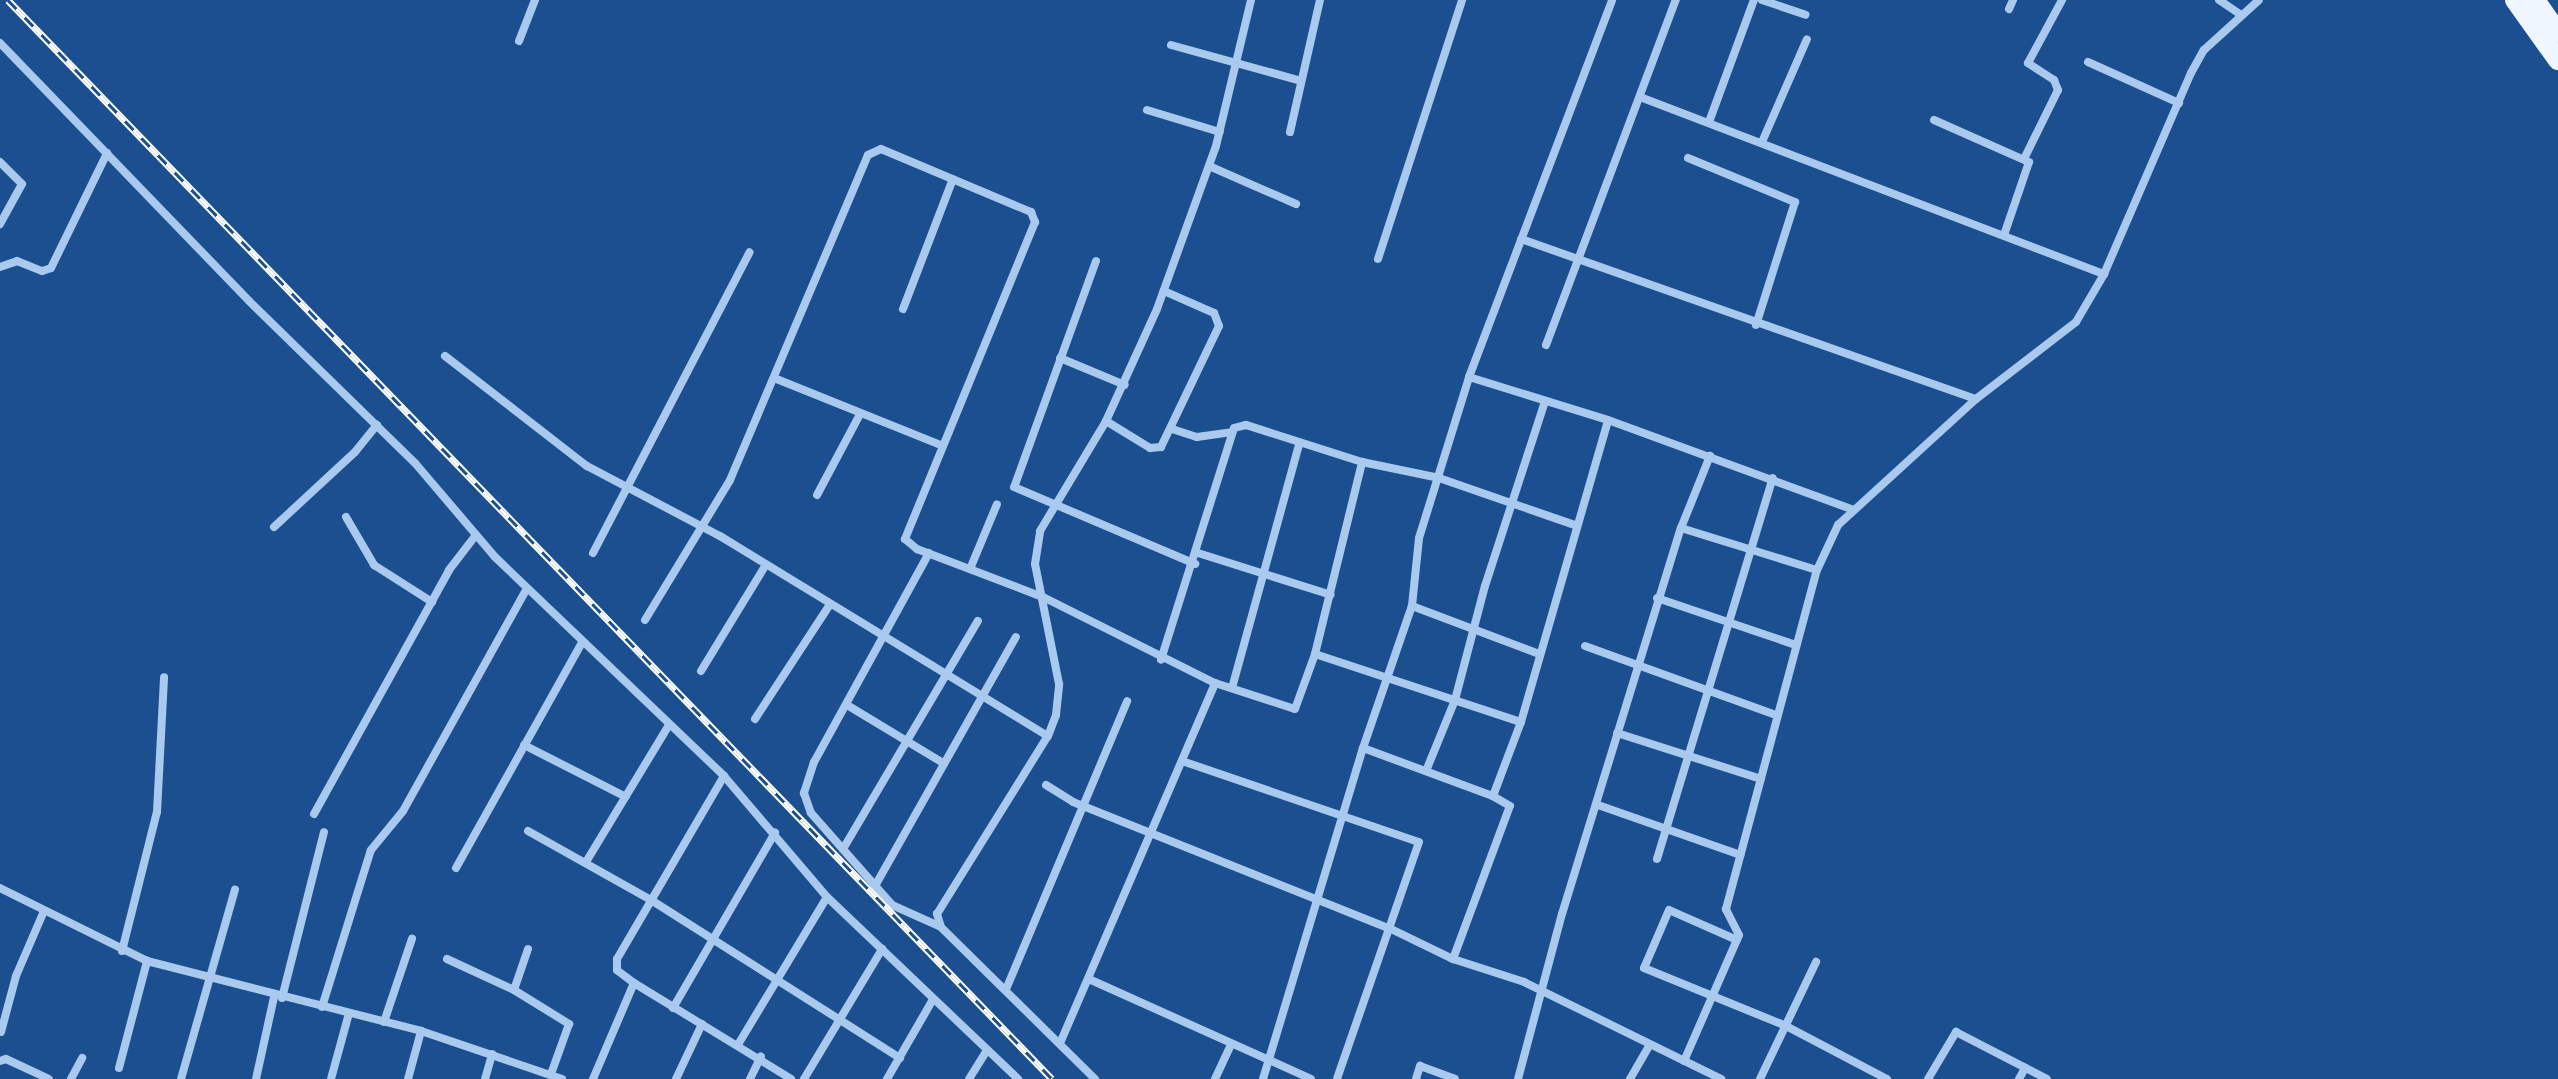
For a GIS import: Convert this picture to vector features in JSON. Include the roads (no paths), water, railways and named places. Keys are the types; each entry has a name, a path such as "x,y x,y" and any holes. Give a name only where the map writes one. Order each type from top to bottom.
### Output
{"main road":[{"path":"2515,0 2558,60"},
{"path":"2535,0 2558,33"}],"street":[{"path":"519,41 535,0"},
{"path":"941,927 937,914 940,907 1048,736 1059,684 1035,550 1050,507 1106,421 1125,385 1164,291 1220,132 1251,0"},
{"path":"1290,132 1298,80 1320,0"},
{"path":"1378,259 1462,0"},
{"path":"1263,1079 1319,902 1363,748 1391,676 1412,606 1419,538 1469,377 1612,0"},
{"path":"1546,345 1575,260 1676,0"},
{"path":"1709,122 1754,0"},
{"path":"1762,0 1806,15"},
{"path":"2024,159 2058,90 2054,80 2028,63 2062,0"},
{"path":"2219,0 2240,14"},
{"path":"1684,1061 1716,995 1740,929 1726,909 1817,570 1851,509 1976,399 2051,347 2076,322 2104,274 2204,50 2240,14 2259,0"},
{"path":"1762,142 1807,39"},
{"path":"0,43 377,425 527,588 724,776 827,897 932,1001 1018,1079"},
{"path":"1171,45 1298,80"},
{"path":"2088,62 2179,103"},
{"path":"1640,97 2104,274"},
{"path":"1147,110 1220,132"},
{"path":"1934,120 2024,159 2030,166 2004,235"},
{"path":"645,620 741,457 868,155 881,149 1031,212 1035,222 905,529 909,543 1043,597 1161,660 1215,683 1295,709 1315,654 1362,462"},
{"path":"0,267 17,261 42,271 51,268 107,153"},
{"path":"1688,158 1795,202 1756,325"},
{"path":"0,162 22,184 0,224"},
{"path":"1209,166 1296,204"},
{"path":"903,309 953,179"},
{"path":"1521,239 1756,325 1976,399"},
{"path":"593,553 750,252"},
{"path":"1096,261 1014,475 1014,487 1022,495 1050,507 1195,564"},
{"path":"1106,421 1156,450 1172,429 1220,318 1164,291"},
{"path":"445,356 552,441 627,490 702,526 884,640 1048,736"},
{"path":"1060,358 1125,385"},
{"path":"1469,377 1608,420 1851,509"},
{"path":"774,378 941,445"},
{"path":"1426,771 1455,700 1545,401"},
{"path":"817,495 860,414"},
{"path":"1493,796 1521,722 1575,525 1608,420"},
{"path":"274,527 355,452 377,425"},
{"path":"1172,429 1197,437 1232,432 1246,425 1299,445 1439,478 1575,525"},
{"path":"1161,660 1195,564 1232,432"},
{"path":"1232,688 1299,445"},
{"path":"1518,1079 1636,666 1681,528 1710,456"},
{"path":"1657,859 1726,621 1773,478"},
{"path":"970,569 997,504"},
{"path":"346,517 374,565 432,602"},
{"path":"1681,528 1817,570"},
{"path":"314,814 432,602 476,535"},
{"path":"929,553 884,640 808,773 804,793 811,813 892,905 941,927 1007,987 1095,1079"},
{"path":"1198,553 1331,595"},
{"path":"701,671 765,566"},
{"path":"322,1007 371,850 403,811 527,588"},
{"path":"1657,598 1796,645"},
{"path":"755,719 829,606"},
{"path":"1412,606 1473,633 1539,654"},
{"path":"843,849 978,621"},
{"path":"875,886 1016,637"},
{"path":"456,868 582,643"},
{"path":"1585,646 1776,715"},
{"path":"1315,654 1391,676 1521,722"},
{"path":"122,951 157,812 164,677"},
{"path":"1061,1041 1091,980 1215,683"},
{"path":"1007,987 1079,805 1127,701"},
{"path":"847,705 943,763"},
{"path":"586,862 669,725"},
{"path":"1617,733 1761,779"},
{"path":"524,745 626,797"},
{"path":"1363,748 1493,796 1510,806 1453,959"},
{"path":"1182,761 1419,842 1337,1079"},
{"path":"724,776 615,965 634,983 761,1056 791,1079"},
{"path":"1046,785 1079,805 1391,929 1453,959 1543,991 1717,1078"},
{"path":"1598,805 1741,855"},
{"path":"528,831 651,900 900,1058"},
{"path":"256,1079 324,832"},
{"path":"673,1008 775,833"},
{"path":"0,888 147,961 278,998 421,1031 562,1079"},
{"path":"181,1079 235,890"},
{"path":"739,1043 827,897"},
{"path":"1737,940 1669,910 1644,968 1786,1026 1887,1079"},
{"path":"1,1032 16,976 44,911"},
{"path":"384,1022 412,939"},
{"path":"514,990 528,949"},
{"path":"804,1079 882,949"},
{"path":"447,959 514,990 569,1024 551,1074"},
{"path":"119,1068 147,961"},
{"path":"1760,1079 1816,962"},
{"path":"1091,980 1311,1079"},
{"path":"593,1079 634,983"},
{"path":"887,1079 932,1001"},
{"path":"331,1079 349,1013"},
{"path":"676,1079 702,1024"},
{"path":"408,1079 421,1031"},
{"path":"1928,1079 1956,1032 2047,1079"},
{"path":"1215,1079 1231,1044"},
{"path":"1630,1079 1650,1045"},
{"path":"969,1079 987,1050"},
{"path":"485,1079 492,1054"},
{"path":"750,1079 761,1056"},
{"path":"71,1079 82,1058"},
{"path":"0,1061 6,1059 49,1079"},
{"path":"1416,1079 1420,1066 1455,1079"},
{"path":"2019,1079 2025,1068"}],"railway":[{"path":"8,0 1052,1079"}]}
